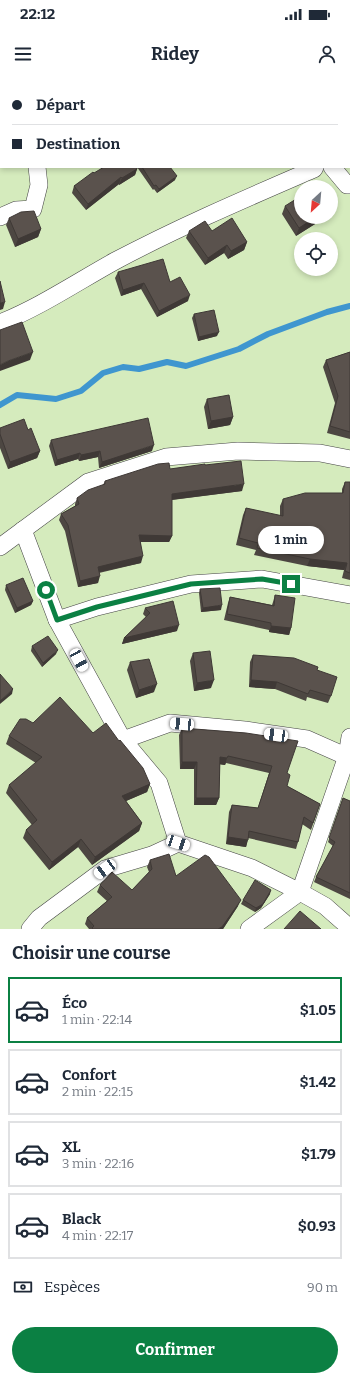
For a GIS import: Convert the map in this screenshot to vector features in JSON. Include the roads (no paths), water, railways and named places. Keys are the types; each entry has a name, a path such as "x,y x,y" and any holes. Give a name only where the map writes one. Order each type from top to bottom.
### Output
{"street":[{"path":"0,217 16,210 33,209 38,185 37,168"},
{"path":"0,323 18,316 116,261 231,205 314,168"},
{"path":"333,168 350,185"},
{"path":"0,547 88,482 166,457 238,451 320,453 350,459"},
{"path":"23,530 57,620 123,740 159,783 178,843"},
{"path":"57,620 97,607 191,584 262,579 350,595"},
{"path":"123,740 170,723 245,730 307,739 348,757"},
{"path":"249,929 300,892 348,757 350,737"},
{"path":"39,925 105,869 152,855 178,843 252,868 325,906 350,928"}],"waterway":[{"path":"0,405 17,395 56,399 81,391 103,373 123,367 139,369 167,362 186,366 239,349 268,334 327,312 350,306"}]}
